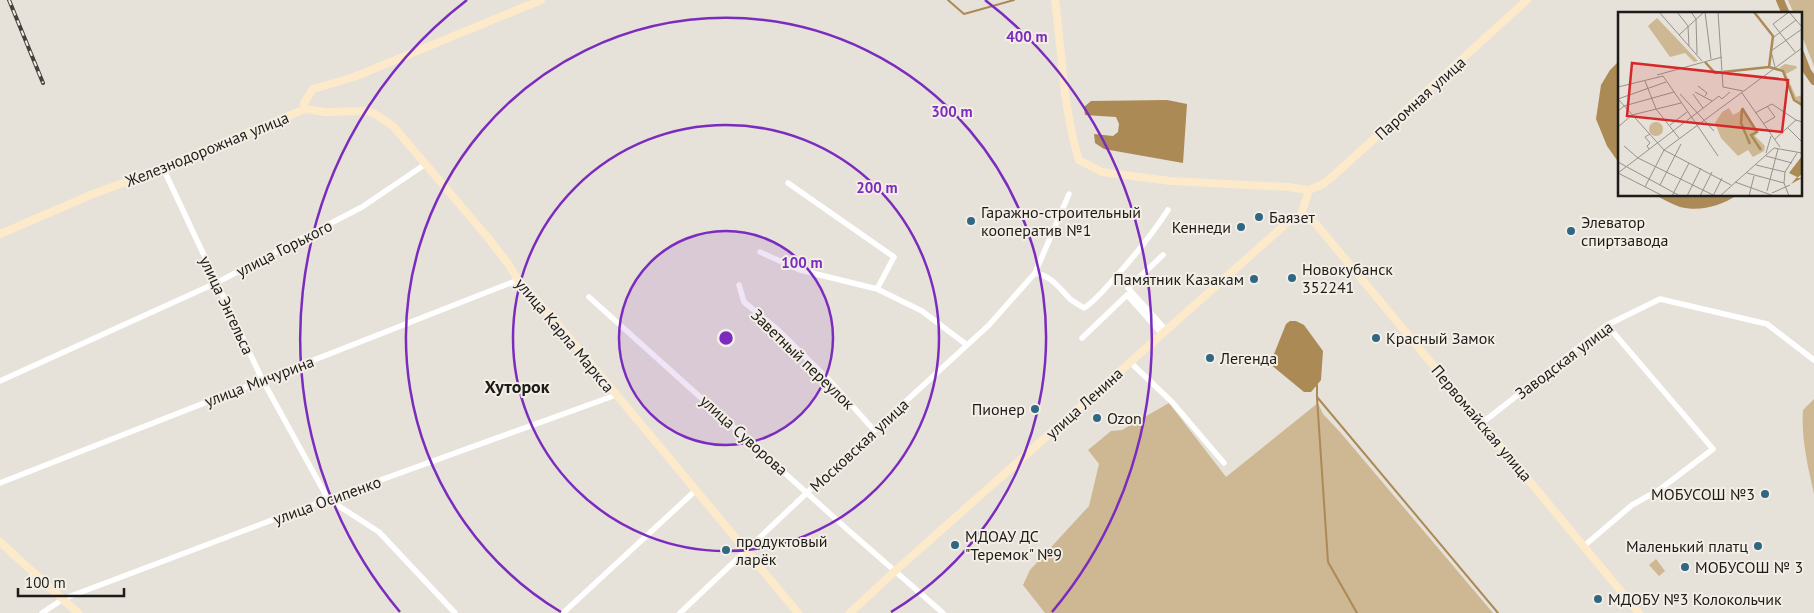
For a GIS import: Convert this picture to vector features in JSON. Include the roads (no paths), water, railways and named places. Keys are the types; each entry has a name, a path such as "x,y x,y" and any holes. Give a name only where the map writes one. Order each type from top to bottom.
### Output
{"main road":[{"name":"Железнодорожная улица","path":"0,234 93,194 163,168 305,109 304,103 313,89 354,77 541,0"},
{"path":"1055,0 1068,116 1079,160 1102,172 1170,181 1291,187 1310,190 1301,215"},
{"name":"Паромная улица","path":"1310,190 1332,178 1527,0"},
{"name":"улица Карла Маркса","path":"305,109 325,112 367,111 393,126 494,246 518,280 556,322 798,613"},
{"name":"улица Ленина","path":"850,613 1287,223 1301,215"},
{"name":"Первомайская улица","path":"1301,215 1316,224 1639,613"},
{"path":"0,542 78,613"}],"street":[{"name":"улица Горького","path":"0,381 216,283 362,207 424,165"},
{"name":"улица Энгельса","path":"163,168 262,379 328,499 379,532 455,613"},
{"path":"788,183 894,257 877,289"},
{"name":"Московская улица","path":"680,613 874,430 989,325 1036,273 1069,194"},
{"path":"1036,273 1045,275 1062,288 1071,300 1084,308 1093,302 1122,270 1149,238 1168,210"},
{"path":"760,252 800,270 877,289 922,311 967,345"},
{"path":"1163,254 1128,288 1164,332"},
{"name":"улица Мичурина","path":"0,483 518,280"},
{"name":"Заветный переулок","path":"739,285 744,302 830,380 874,430"},
{"path":"1082,338 1128,295 1164,332"},
{"name":"улица Суворова","path":"589,297 943,613"},
{"name":"Заводская улица","path":"1482,423 1607,325 1660,299 1767,324 1814,360"},
{"path":"1584,546 1632,505 1659,490 1713,449 1607,325"},
{"path":"1130,362 1172,402 1224,463"},
{"name":"улица Осипенко","path":"42,613 63,599 328,499 616,395"},
{"path":"563,613 695,491"}],"waterway":[{"path":"948,0 964,14 1014,0"},
{"path":"1780,0 1785,12"},
{"path":"1802,58 1807,71 1814,81"},
{"path":"1317,385 1317,397 1498,613"},
{"path":"1317,398 1328,562 1357,613"}],"railway":[{"path":"9,0 43,83"}],"place":[{"name":"Баязет","path":"1259,217"},
{"name":"Гаражно-строительный кооператив №1","path":"971,221"},
{"name":"Кеннеди","path":"1241,227"},
{"name":"Элеватор спиртзавода","path":"1571,231"},
{"name":"Новокубанск 352241","path":"1292,278"},
{"name":"Памятник Казакам","path":"1254,279"},
{"name":"Красный Замок","path":"1376,338"},
{"name":"Легенда","path":"1210,358"},
{"name":"Пионер","path":"1035,409"},
{"name":"Ozon","path":"1097,418"},
{"name":"МОБУСОШ №3","path":"1765,494"},
{"name":"МДОАУ ДС \"Теремок\" №9","path":"955,545"},
{"name":"Маленький платц","path":"1758,546"},
{"name":"продуктовый ларёк","path":"726,550"},
{"name":"МОБУСОШ № 3","path":"1685,567"},
{"name":"МДОБУ №3 Колокольчик","path":"1598,599"}],"district":[{"name":"Хуторок","path":"517,387"}]}
